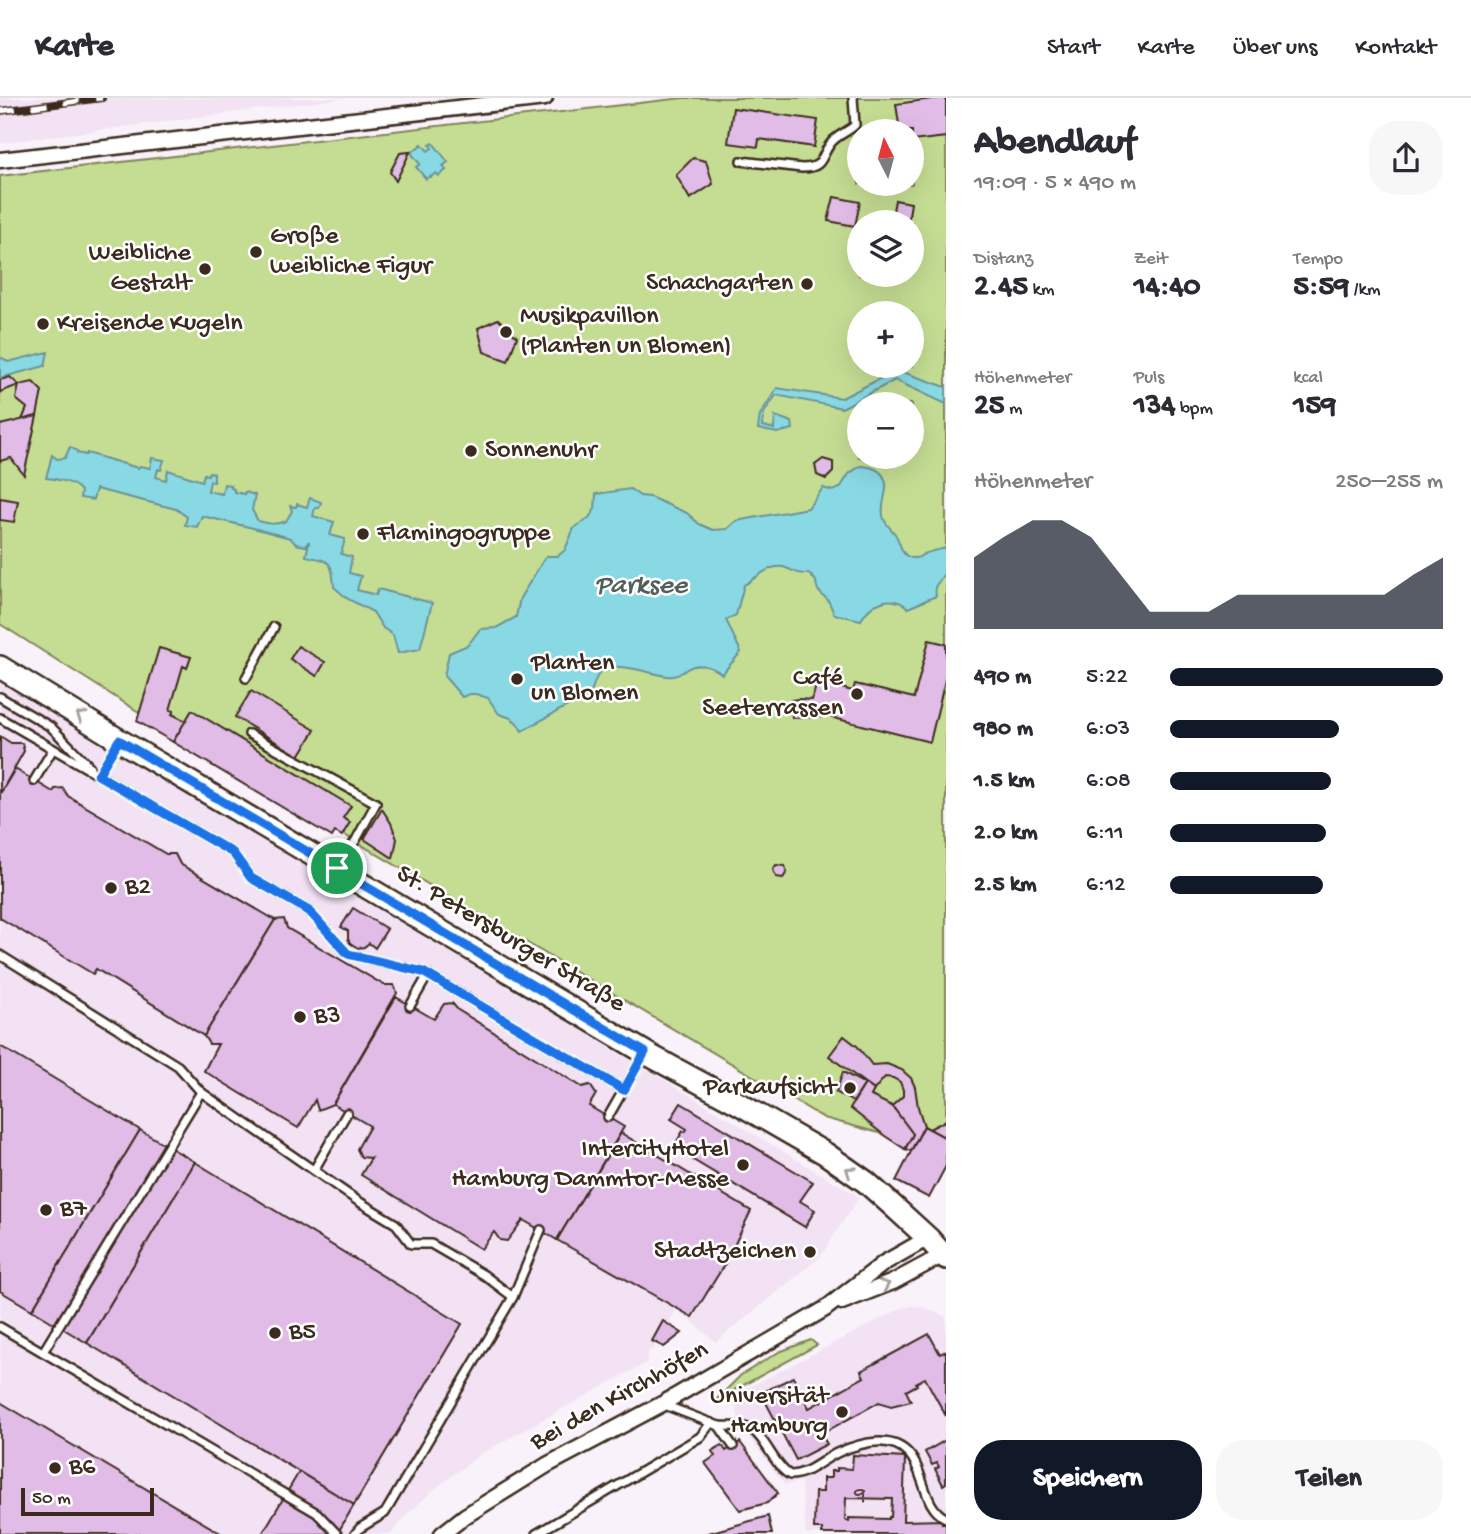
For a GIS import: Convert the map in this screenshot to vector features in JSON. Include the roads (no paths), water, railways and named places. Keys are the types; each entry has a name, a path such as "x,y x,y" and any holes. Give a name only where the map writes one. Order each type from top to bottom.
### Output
{"street":[{"path":"0,160 545,98"},
{"name":"St. Petersburger Straße","path":"0,667 645,1052 826,1154 866,1182 945,1256"},
{"name":"Bei den Kirchhöfen","path":"442,1534 465,1516 547,1465 662,1404 825,1309 884,1263 928,1238"},
{"name":"Bei den Kirchhöfen","path":"825,1309 893,1282 945,1256"}],"lane":[{"path":"741,161 802,168 818,165 831,142 855,125 853,98"},
{"path":"246,678 274,627"},
{"path":"0,697 51,727 98,775"},
{"path":"0,718 233,853 251,878 309,911 348,954 423,972 624,1090"},
{"path":"249,734 376,803 337,868"},
{"path":"98,775 119,740"},
{"path":"34,781 53,749"},
{"path":"0,955 178,1066 201,1092 358,1201 396,1224 411,1244 431,1244 484,1275 513,1297"},
{"path":"410,1006 428,975"},
{"path":"608,1118 645,1052"},
{"path":"43,1352 201,1092"},
{"path":"314,1170 347,1113"},
{"path":"355,1534 385,1513 513,1297 541,1230"},
{"path":"0,1327 317,1513 337,1534"},
{"path":"662,1404 719,1426 749,1428 783,1471 790,1475 801,1474 839,1452 867,1443 892,1443 906,1451 913,1459 937,1513 946,1518"},
{"path":"536,1534 700,1437 711,1423"},
{"path":"719,1426 733,1446"}],"water":[{"path":"433,143 448,162 443,166 446,170 439,176 436,173 426,179 416,167 420,164 411,153 422,144 428,151"},
{"path":"48,352 45,366 0,378 0,359 8,362"},
{"path":"881,378 920,378 946,387 946,404 895,380 872,392 854,392"},
{"path":"777,388 842,398 847,395 847,405 842,408 776,395 764,413 762,426 774,429 775,416 792,422 793,429 777,433 758,429 760,415"},
{"path":"70,447 77,453 87,453 138,468 150,468 152,458 164,460 156,477 166,480 168,470 202,481 204,474 214,473 214,482 210,481 208,491 222,494 224,484 231,485 234,492 255,495 252,510 258,521 265,523 286,521 292,511 290,506 296,507 297,504 307,507 310,498 321,502 319,508 315,508 313,516 334,522 330,535 345,539 341,554 352,557 349,573 361,576 357,590 376,595 378,589 432,603 420,649 398,653 393,635 383,628 373,612 348,599 334,587 329,564 306,556 309,542 306,546 296,544 290,538 202,516 197,527 185,525 187,517 176,509 96,489 93,500 80,498 81,491 74,485 46,478 52,455 57,459 65,458"},
{"name":"Parksee","path":"856,469 875,469 881,473 886,483 884,518 906,555 918,558 946,548 946,571 935,587 936,596 908,608 895,601 882,602 870,609 861,620 834,614 828,601 818,590 816,581 809,574 775,567 744,585 736,615 726,620 741,652 722,674 700,665 670,676 625,667 609,668 598,674 591,693 522,731 511,718 499,714 488,698 476,694 462,697 444,676 449,653 468,645 480,629 496,628 516,617 520,598 546,556 558,556 565,550 574,528 588,519 595,509 596,494 630,489 640,496 650,497 687,513 699,524 713,530 727,529 736,521 808,508 823,488 833,491 840,488"}],"railway":[{"path":"0,111 102,98"}],"place":[{"name":"Große weibliche Figur","path":"256,252"},
{"name":"Weibliche Gestalt","path":"205,269"},
{"name":"Schachgarten","path":"807,284"},
{"name":"Kreisende Kugeln","path":"43,324"},
{"name":"Musikpavillon (Planten un Blomen)","path":"506,332"},
{"name":"Sonnenuhr","path":"471,451"},
{"name":"Flamingogruppe","path":"363,534"},
{"name":"Planten un Blomen","path":"517,679"},
{"name":"Café Seeterrassen","path":"857,694"},
{"name":"B2","path":"111,888"},
{"name":"B3","path":"300,1017"},
{"name":"Parkaufsicht","path":"850,1088"},
{"name":"IntercityHotel Hamburg Dammtor-Messe","path":"743,1165"},
{"name":"B7","path":"46,1210"},
{"name":"Stadtzeichen","path":"810,1252"},
{"name":"B5","path":"275,1333"},
{"name":"Universität Hamburg","path":"842,1412"},
{"name":"B6","path":"55,1468"}]}
